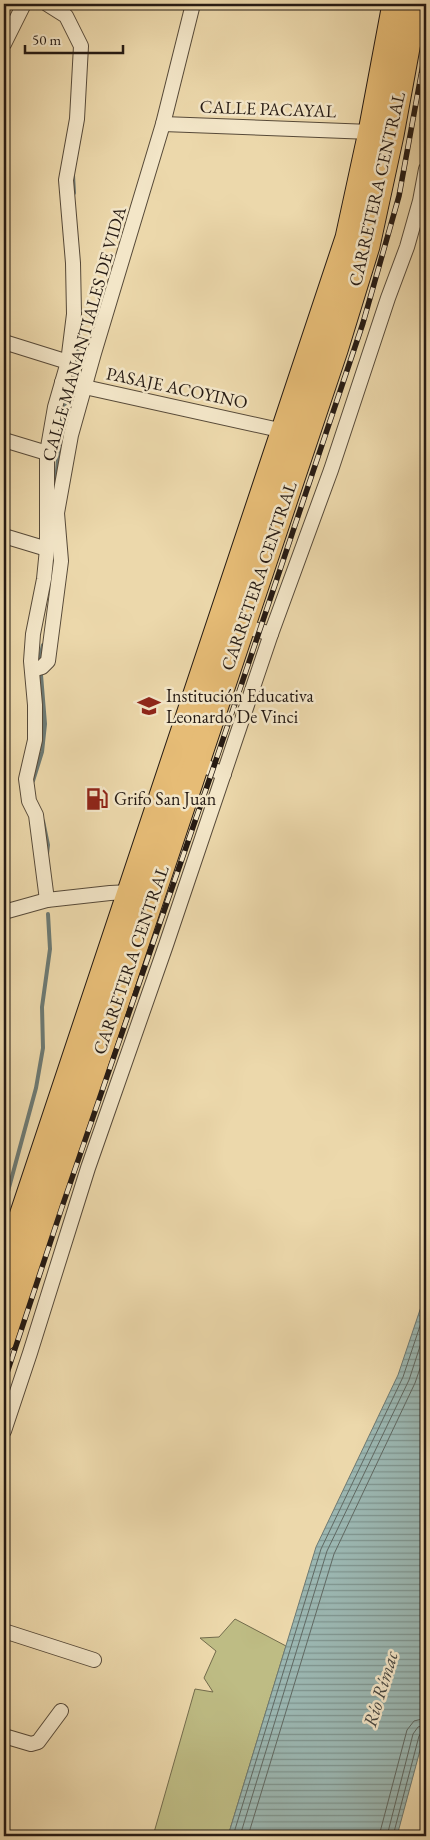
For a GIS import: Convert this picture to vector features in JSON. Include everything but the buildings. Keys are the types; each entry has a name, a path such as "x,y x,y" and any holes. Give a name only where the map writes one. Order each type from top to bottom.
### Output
{"highway":[{"name":"CARRETERA CENTRAL","path":"4,1338 284,431 348,238 371,132 394,4"},
{"name":"CARRETERA CENTRAL","path":"4,1270 140,896 197,763 335,350 367,246 416,4"}],"street":[{"path":"4,44 24,4"},
{"path":"47,900 36,815 29,800 26,779 35,740 32,670 34,634 44,579 47,549 47,453 56,407 68,362 74,314 73,262 66,180 77,119 81,46 66,16 48,4"},
{"name":"CALLE MANANTIALES DE VIDA","path":"32,670 42,667 48,661 61,561 57,513 71,435 164,124 193,4"},
{"name":"CALLE PACAYAL","path":"164,124 371,132"},
{"path":"4,1431 88,1168 271,634 331,470 388,298 407,247 420,201 426,169"},
{"path":"4,342 68,362"},
{"name":"PASAJE ACOYINO","path":"62,382 284,431"},
{"path":"4,440 47,453"},
{"path":"4,536 47,549"},
{"path":"243,626 271,634"},
{"path":"197,763 224,774"},
{"path":"4,912 47,900 110,892 140,896"},
{"path":"4,1631 94,1660"},
{"path":"4,1736 31,1744 38,1742 61,1711"}],"shaded area":[{"path":"235,1619 286,1646 228,1836 153,1836 195,1689 213,1692 204,1678 216,1651 200,1638 219,1637"}],"water":[{"name":"Río Rímac","path":"426,1292 426,1728 397,1836 228,1836 316,1547 398,1375"}],"waterway":[{"path":"73,175 74,193"},
{"path":"73,382 77,367 77,339"},
{"path":"56,482 62,414 69,388"},
{"path":"40,658 43,645"},
{"path":"33,781 42,752 45,724 41,675"},
{"path":"43,821 48,845 47,854"},
{"path":"4,1206 36,1088 43,1048 42,1007 50,949 48,914"}],"railway":[{"path":"4,1382 363,323 399,196 426,48"}],"place":[{"name":"Institución Educativa Leonardo De Vinci","path":"149,706"},
{"name":"Grifo San Juan","path":"97,799"}]}
